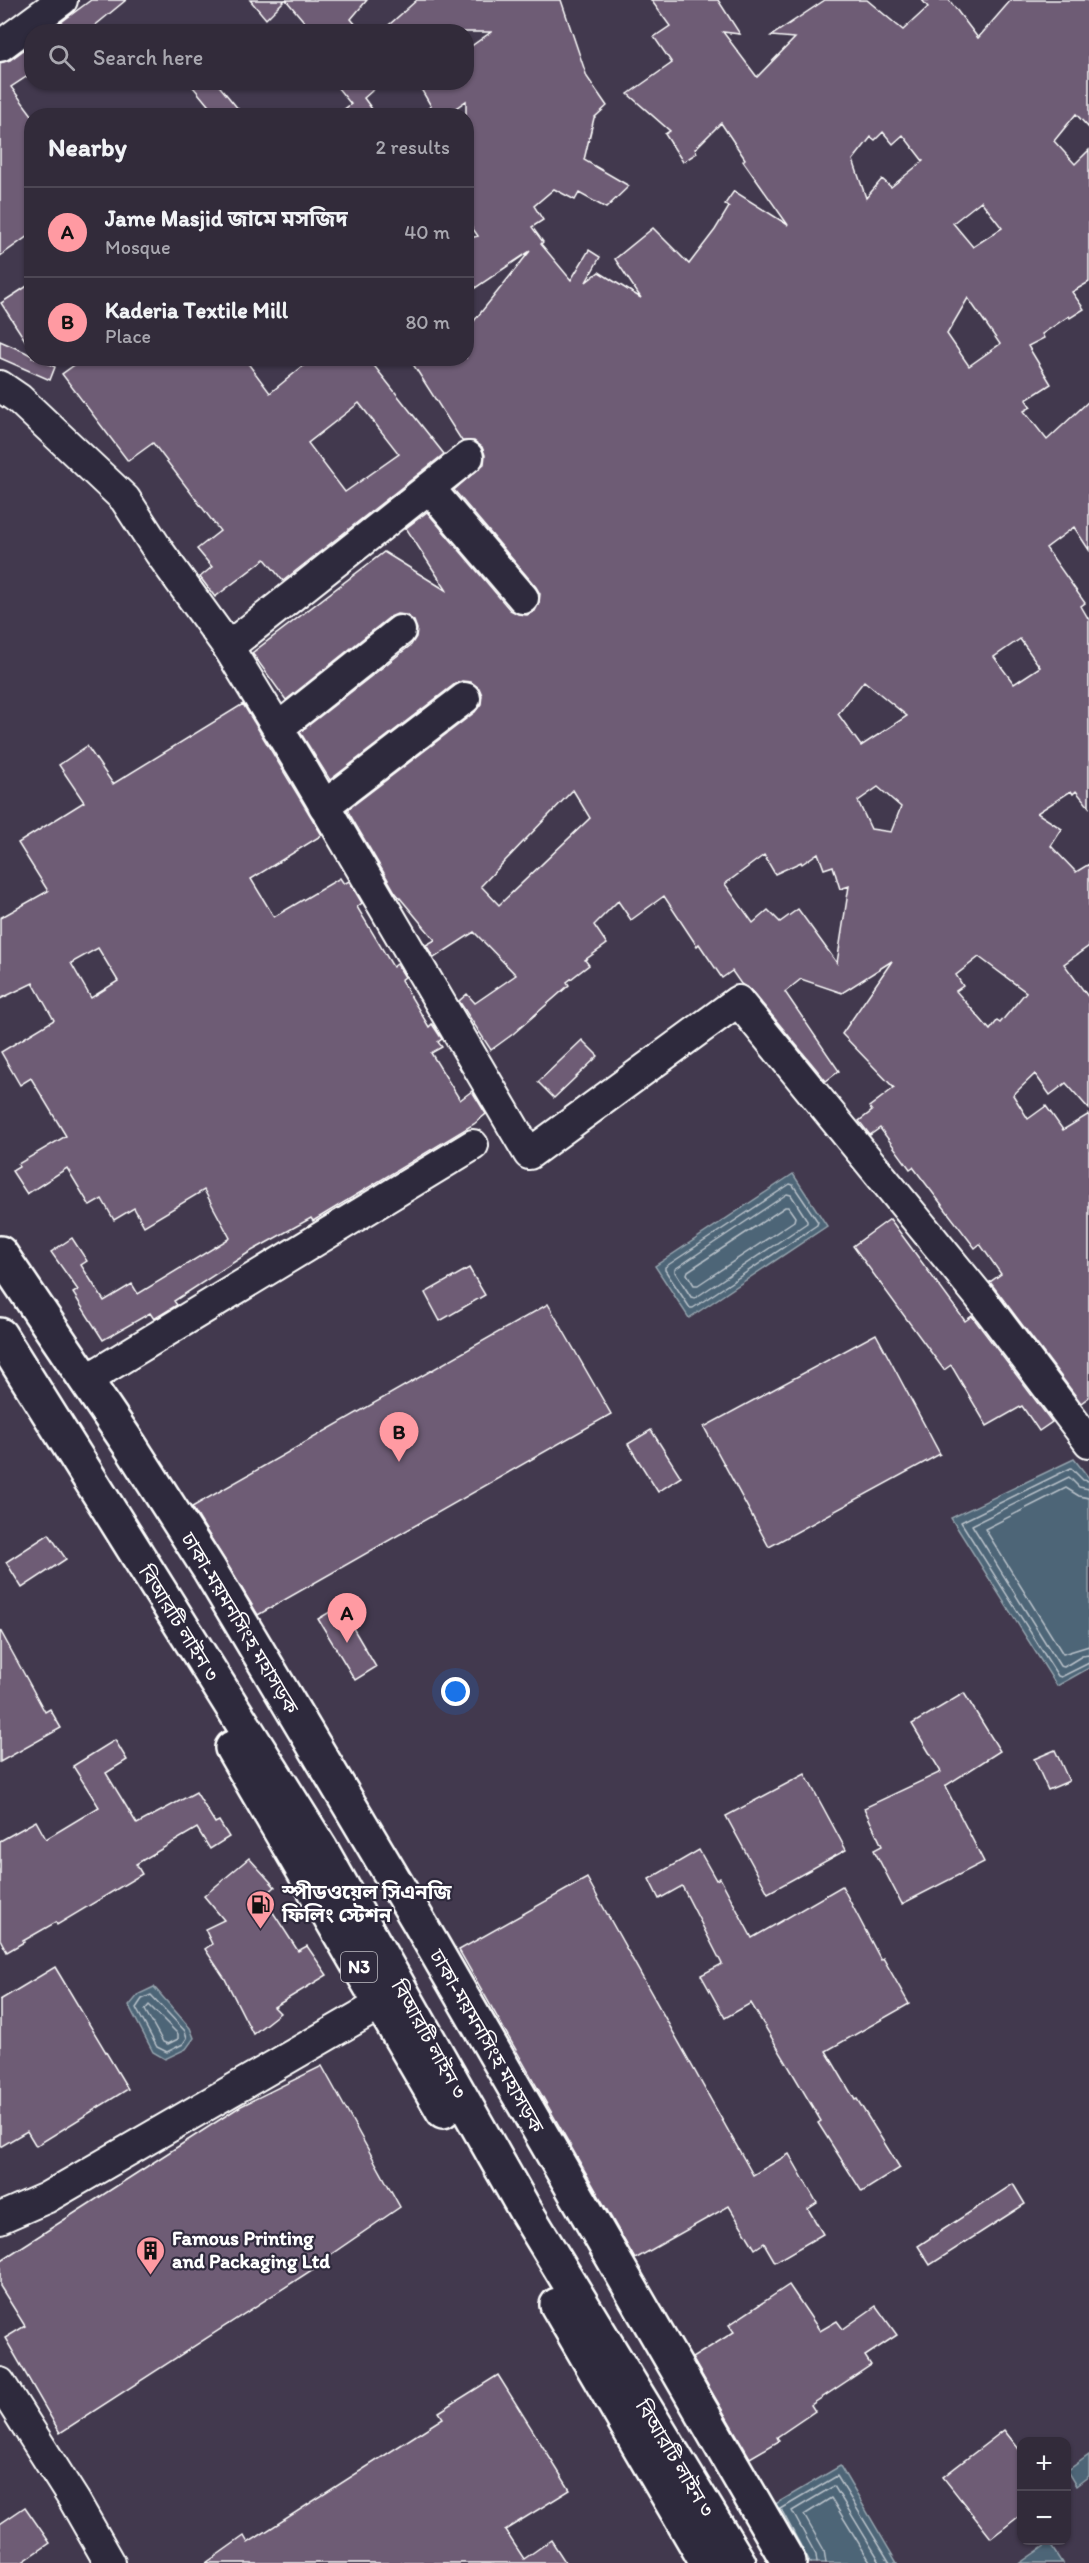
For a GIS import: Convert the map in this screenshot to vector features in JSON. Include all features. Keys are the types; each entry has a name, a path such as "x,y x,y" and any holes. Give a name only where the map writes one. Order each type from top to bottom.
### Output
{"highway":[{"name":"ঢাকা-ময়মনসিংহ মহাসড়ক","path":"0,1253 209,1569 419,1922 789,2563"},
{"name":"বিআরটি লাইন ৩","path":"0,1335 321,1849 525,2210 739,2563"},
{"name":"N3","path":"0,1378 114,1548 707,2563"}],"street":[{"path":"6,31 62,0"},
{"path":"0,386 19,399 125,499 228,647 529,1154 738,1001 979,1296 1089,1442"},
{"path":"228,647 468,458"},
{"path":"429,488 523,598"},
{"path":"278,728 400,631"},
{"path":"324,806 465,698"},
{"path":"86,1380 473,1145"},
{"path":"0,2218 46,2198 381,2004"},
{"path":"0,2383 74,2500 110,2563"}],"water":[{"path":"793,1174 827,1226 689,1318 655,1266"},
{"path":"1074,1459 1089,1478 1089,1668 1057,1686 951,1518"},
{"path":"154,1987 190,2028 194,2038 186,2049 165,2059 153,2052 129,2006 139,1994"},
{"path":"1089,2455 1089,2476 1076,2486 1071,2478 1071,2468"},
{"path":"840,2466 897,2563 805,2563 772,2506"},
{"path":"1046,2545 1050,2545 1062,2563 1020,2563"}],"building":[{"path":"91,0 126,0 97,24 59,24"},
{"path":"250,0 285,0 266,19"},
{"path":"286,0 367,0 351,19 355,24 306,24"},
{"path":"417,0 561,0 587,77 607,106 594,118 584,160 629,186 606,208 579,193 575,200 554,189 534,206 543,220 532,227 543,242 541,244 571,280 589,250 600,257 586,282 599,272 641,298 615,259 653,228 689,264 715,230 729,207 725,204 734,191 788,225 743,161 745,159 721,123 695,149 697,153 683,162 665,134 670,131 628,94 672,63 654,37 670,26 651,0 718,0 740,34 723,32 757,77 795,38 771,36 825,0 867,0 903,30 928,7 922,0 949,0 978,38 1011,0 1089,0 1089,128 1076,114 1054,141 1075,164 1089,150 1089,282 1072,292 1084,309 1070,318 1069,316 1042,334 1044,338 1028,346 1051,384 1026,400 1031,407 1024,411 1047,440 1089,401 1089,550 1074,527 1046,548 1085,603 1081,606 1089,620 1089,807 1076,791 1073,794 1071,791 1037,813 1062,829 1051,846 1076,872 1089,864 1089,946 1064,964 1089,998 1089,1109 1066,1083 1050,1095 1035,1074 1013,1095 1028,1119 1046,1106 1063,1130 1089,1114 1089,1397 1081,1403 990,1282 1001,1274 980,1244 975,1248 913,1167 910,1169 880,1128 870,1135 859,1121 872,1111 869,1107 894,1088 842,1034 892,961 842,993 801,979 785,992 839,1071 826,1081 751,990 741,984 732,971 722,978 699,944 697,946 664,896 631,920 618,901 594,925 607,944 585,960 589,965 567,982 569,985 491,1050 459,1001 467,994 475,1003 516,975 474,932 434,958 426,945 435,940 395,892 347,810 475,712 481,704 482,695 479,688 471,682 462,681 455,684 330,780 300,732 411,645 416,637 417,629 414,621 406,615 397,614 390,617 286,700 252,653 384,552 447,591 406,528 427,512 510,610 527,615 535,611 539,603 540,594 536,587 454,490 484,464 485,455 482,447 474,441 462,441 414,366 474,366 474,321 530,251 474,289 474,237 478,236 474,230 474,108 466,108 466,101 456,108 428,108 431,106 422,90 474,90 474,44 491,32 474,32 474,24 390,24","holes":["883,132 893,144 903,135 923,161 891,187 882,179 866,198 853,160 871,137 875,140","981,201 1002,228 973,247 953,223","968,298 1000,344 969,366 947,334","1020,639 1040,667 1014,684 994,657","864,681 907,716 861,746 838,714","878,787 901,807 891,832 871,829 858,801","573,790 590,818 499,905 481,886","818,853 824,869 833,866 840,889 849,886 837,963 798,909 780,922 768,910 753,923 725,884 764,855 775,874 801,862 802,864","979,957 1026,992 1000,1023 997,1021 990,1030 956,991 963,986 956,975"]},
{"path":"24,50 24,78 11,87 27,108 24,108 24,239 0,256 0,63 10,60"},
{"path":"196,90 223,90 237,108 210,108"},
{"path":"340,90 373,90 364,98 371,108 346,108 351,104"},
{"path":"24,288 24,339 1,303"},
{"path":"0,341 24,352 24,366 55,367 50,380 0,358"},
{"path":"73,366 250,366 270,393 303,366 374,366 444,454 283,581 265,559 215,597 200,577 212,567 197,549 220,531 153,443 128,461 62,374","holes":["359,403 399,454 345,492 308,443"]},
{"path":"243,704 322,835 251,879 274,917 340,878 344,884 349,881 362,903 357,907 393,967 397,964 405,977 401,980 429,1027 432,1024 442,1039 438,1042 442,1047 431,1053 460,1100 472,1091 486,1114 474,1124 313,1221 311,1218 248,1253 174,1301 177,1305 154,1319 150,1313 103,1340 73,1293 78,1290 51,1252 72,1238 87,1261 81,1265 104,1301 132,1284 138,1294 230,1238 204,1190 144,1226 134,1208 114,1220 102,1199 90,1206 67,1168 27,1194 12,1171 19,1167 18,1164 66,1136 31,1078 20,1085 1,1052 54,1020 33,983 0,999 0,918 48,891 18,843 84,802 59,765 87,746 113,784","holes":["98,948 118,981 91,998 71,963"]},
{"path":"582,1040 598,1056 554,1098 538,1082"},
{"path":"890,1219 965,1321 972,1316 1052,1422 1039,1431 1022,1406 987,1426 951,1365 944,1370 853,1246"},
{"path":"469,1268 485,1295 440,1321 425,1293"},
{"path":"548,1304 611,1414 258,1615 192,1507"},
{"path":"876,1334 940,1454 769,1547 704,1427"},
{"path":"651,1430 681,1477 658,1492 628,1444"},
{"path":"49,1534 66,1559 22,1588 6,1562"},
{"path":"340,1606 376,1667 355,1680 318,1619"},
{"path":"0,1630 45,1712 50,1709 61,1728 0,1762"},
{"path":"964,1693 1000,1751 945,1786 984,1862 902,1904 874,1850 882,1846 864,1808 941,1772 912,1724"},
{"path":"115,1740 127,1760 106,1773 137,1824 196,1792 215,1823 219,1821 229,1837 210,1849 197,1828 136,1864 142,1874 7,1952 0,1939 0,1841 36,1821 46,1839 99,1807 73,1766"},
{"path":"1055,1750 1069,1781 1048,1790 1034,1759"},
{"path":"805,1774 846,1850 768,1893 726,1816"},
{"path":"699,1850 716,1880 720,1878 752,1938 842,1886 881,1960 883,1958 909,2004 826,2051 900,2168 862,2192 818,2123 821,2121 751,2003 725,2018 701,1975 722,1964 682,1886 659,1899 649,1879"},
{"path":"249,1858 275,1887 263,1897 298,1951 307,1946 327,1975 274,2007 280,2013 253,2034 225,1979 205,1949 212,1944 205,1929 224,1920 204,1896"},
{"path":"587,1878 753,2175 789,2154 817,2203 808,2209 823,2234 775,2262 764,2243 755,2249 729,2206 635,2259 459,1950"},
{"path":"55,1967 128,2089 36,2146 27,2131 0,2147 0,2000"},
{"name":"Famous Printing and Packaging Ltd","path":"322,2066 400,2207 317,2264 318,2266 60,2433 5,2338 25,2326 0,2286 0,2261 241,2106"},
{"path":"1013,2184 1025,2204 930,2265 918,2246"},
{"path":"789,2285 820,2331 837,2321 843,2329 876,2306 897,2335 865,2356 871,2365 811,2405 815,2411 777,2437 779,2441 750,2458 692,2358 734,2332 729,2325"},
{"path":"498,2375 570,2490 505,2530 524,2559 551,2540 566,2563 206,2563 244,2536 248,2543 443,2418 439,2412"},
{"path":"1004,2430 1017,2447 1017,2518 991,2538 943,2477"},
{"path":"25,2507 50,2543 21,2563 0,2563 0,2524"}],"place":[{"name":"Kaderia Textile Mill","path":"399,1462"},
{"name":"Jame Masjid জামে মসজিদ","path":"347,1643"},
{"name":"স্পীডওয়েল সিএনজি ফিলিং স্টেশন","path":"261,1930"},
{"name":"Famous Printing and Packaging Ltd","path":"151,2276"}]}
